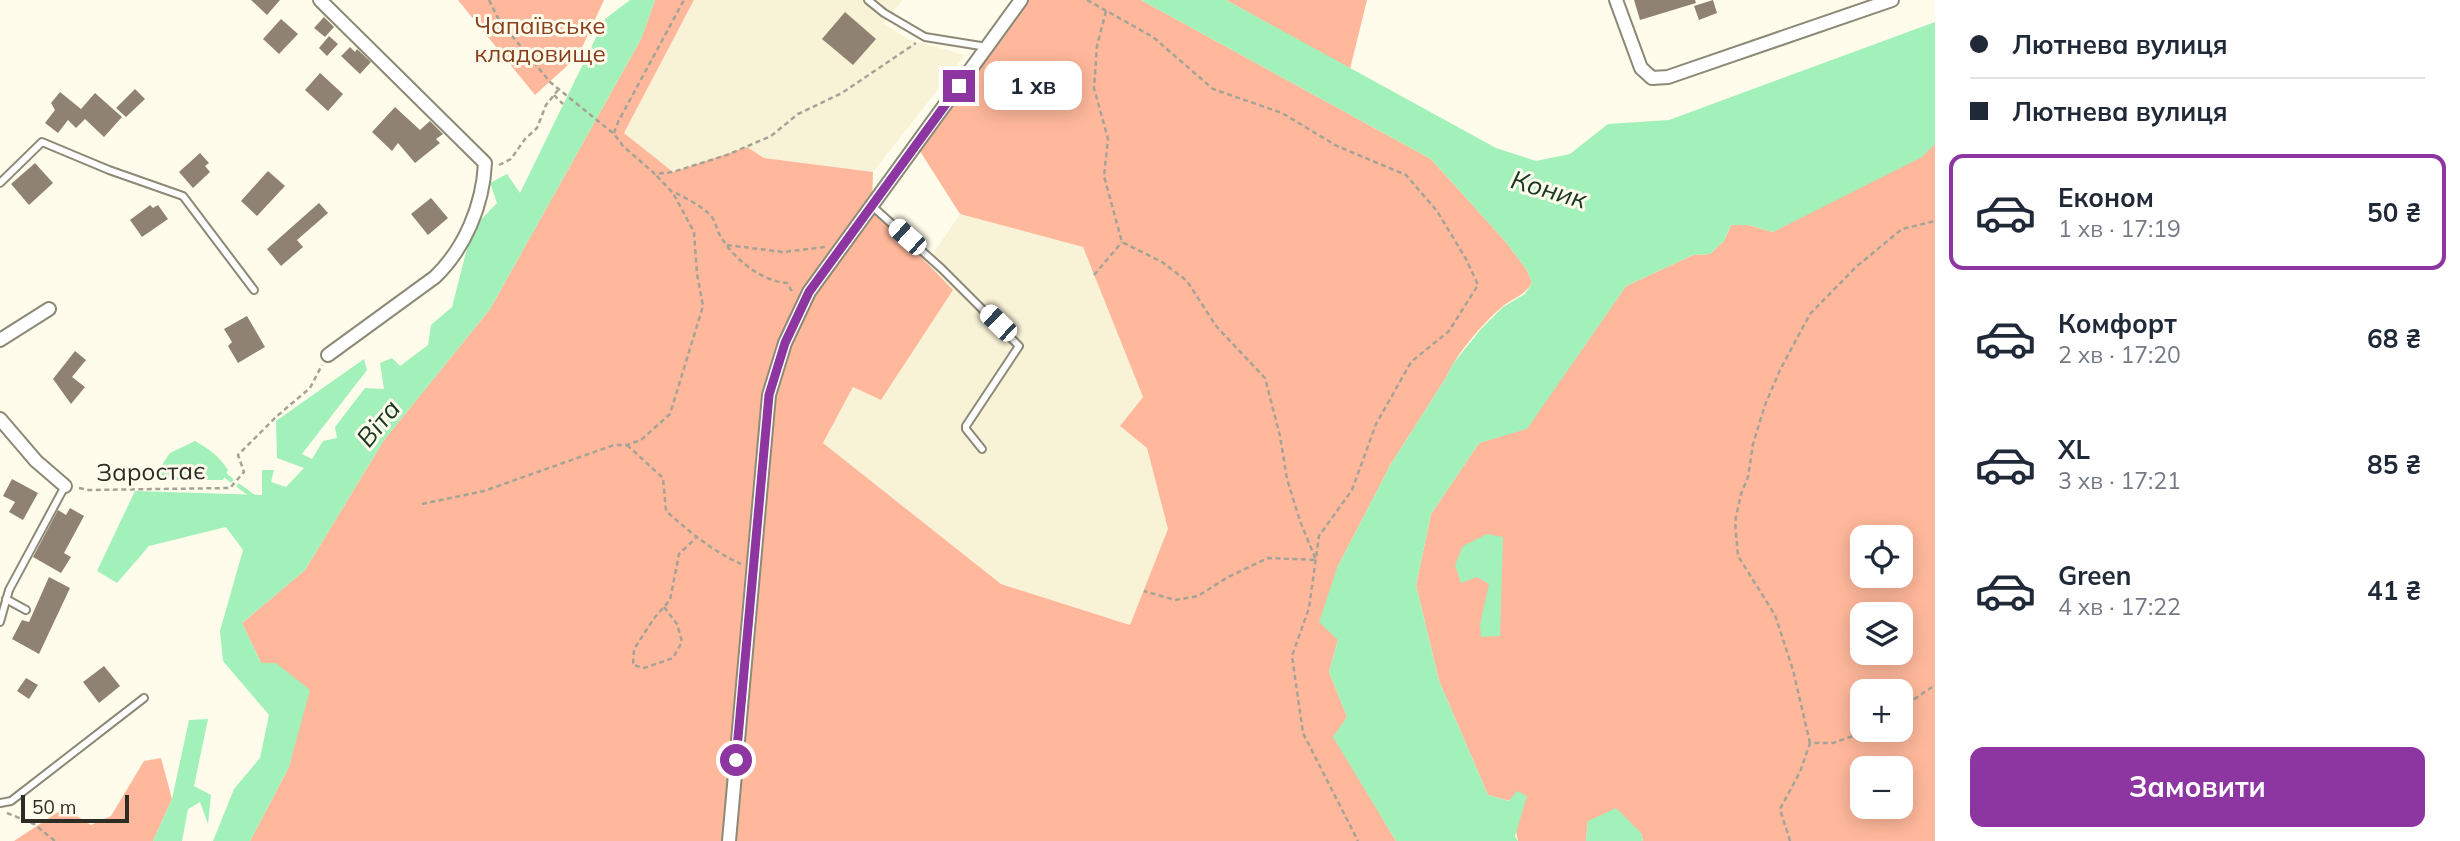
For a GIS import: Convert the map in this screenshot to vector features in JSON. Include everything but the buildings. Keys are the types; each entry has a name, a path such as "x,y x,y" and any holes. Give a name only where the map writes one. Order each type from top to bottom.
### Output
{"street":[{"path":"320,0 485,163 484,186 472,222 450,262 435,277 328,355"},
{"path":"729,841 769,395 785,343 809,292 1021,0"},
{"path":"1616,0 1641,68 1652,78 1668,78 1892,0"},
{"path":"0,340 49,309"},
{"path":"0,419 36,461 65,486"}],"lane":[{"path":"868,0 884,13 925,37 987,47"},
{"path":"0,183 42,142 183,197 254,290"},
{"path":"872,206 942,269 1019,346 966,426 982,449"},
{"path":"0,622 6,599 65,486"},
{"path":"6,599 26,610"},
{"path":"0,803 11,802 144,698"}],"path":[{"path":"422,504 484,491 614,445 641,440 670,414 703,306 694,232 673,192 623,146 614,134 558,90 499,20 489,0"},
{"path":"614,134 684,0"},
{"path":"1087,0 1153,37 1213,89 1282,113 1337,146 1406,175 1437,211 1466,259 1478,285 1449,331 1411,362 1376,424 1352,490 1319,536 1309,608 1292,656 1303,733 1358,841"},
{"path":"1106,11 1097,46 1094,88 1108,139 1104,176 1122,242 1163,262 1187,281 1216,326 1265,378 1287,479 1316,560"},
{"path":"655,174 673,172 771,136 798,114 842,93 925,37"},
{"path":"485,163 500,164 511,159 525,139 537,128 546,105 558,90"},
{"path":"554,95 563,104"},
{"path":"673,192 690,199 712,216 721,238 750,269 769,280 786,284 795,296 793,304 798,316"},
{"path":"1790,841 1780,809 1800,772 1810,743 1793,670 1775,615 1738,556 1735,522 1739,503 1765,405 1810,314 1856,267 1902,229 1935,221"},
{"path":"1094,275 1122,242"},
{"path":"727,245 783,252 844,244"},
{"name":"Заростає","path":"65,486 89,490 230,488 244,472 238,455 277,415 310,388 328,355"},
{"path":"626,444 663,478 666,511 695,538 720,554 754,570"},
{"path":"663,607 677,624 682,642 673,658 644,668 633,664 634,649 663,607 670,600 679,554 695,538"},
{"path":"1144,591 1175,600 1198,596 1228,577 1268,558 1316,560"},
{"path":"1913,700 1935,685"},
{"path":"1810,743 1833,743 1850,737"},
{"path":"0,810 34,824 55,841"}],"shaded area":[{"path":"694,0 903,0 883,23 908,39 965,55 873,172 764,158 747,147 673,172 624,133"},
{"path":"960,214 1083,247 1143,397 1120,426 1147,448 1168,529 1131,625 1001,584 823,443 853,387 881,400 953,290 926,264"}],"green space":[{"name":"Чапаївське кладовище","path":"458,0 604,0 578,56 535,95"},
{"path":"655,0 694,0 624,133 673,172 747,147 764,158 873,172 872,206 953,290 881,400 853,387 823,443 1001,584 1130,625 1168,529 1147,448 1120,426 1143,397 1083,247 960,214 916,145 1021,0 1141,0 1431,159 1505,241 1527,270 1532,283 1487,321 1457,358 1391,464 1337,568 1338,640 1329,672 1347,717 1334,737 1396,841 250,841 289,767 261,663 242,623 305,570 384,440 490,309 641,39"},
{"path":"1226,0 1367,0 1350,69"},
{"path":"1935,144 1935,841 1643,841 1641,833 1588,821 1586,841 1518,841 1510,801 1488,795 1439,681 1416,585 1431,514 1479,443 1527,428 1626,286 1693,255 1710,254 1724,241 1731,225 1748,225 1773,232"},
{"path":"161,758 172,799 153,841 14,841 64,808 91,825 111,816 144,761"}],"water":[{"name":"Віта","path":"630,0 655,0 641,39 490,309 384,440 305,570 242,623 261,663 276,663 310,690 289,767 250,841 213,841 234,789 260,758 269,715 223,661 220,631 243,550 226,527 149,546 117,583 97,571 135,491 262,495 262,470 274,470 271,482 286,487 304,468 277,458 276,421 364,359 367,370 302,454 312,459 323,441 337,438 335,427 365,388 384,389 380,363 392,358 400,366 428,345 431,325 452,307 472,229 497,203 490,183 507,174 520,193 605,19"},
{"name":"Коник","path":"1141,0 1226,0 1496,148 1536,161 1570,154 1608,124 1669,120 1935,22 1935,144 1922,157 1773,232 1748,225 1731,225 1724,241 1710,254 1693,255 1626,286 1527,429 1479,443 1431,514 1416,585 1439,681 1488,795 1509,801 1517,791 1527,796 1515,836 1518,841 1396,841 1333,737 1347,717 1329,672 1338,640 1319,622 1337,568 1391,464 1452,365 1503,307 1525,294 1532,283 1527,270 1505,241 1431,159"},
{"path":"195,441 225,465 228,470 223,480 163,480 154,476 170,453"},
{"path":"1487,534 1503,537 1500,636 1481,637 1480,624 1489,584 1477,577 1461,583 1455,565 1463,546"},
{"path":"208,719 194,786 211,795 208,824 200,802 188,809 182,841 153,841 172,799 189,720"},
{"path":"1616,808 1641,833 1643,841 1586,841 1588,821"}],"waterway":[{"path":"225,475 231,480"},
{"path":"239,486 254,497"}],"route":[{"path":"736,760 769,395 785,343 809,292 959,86"}]}
